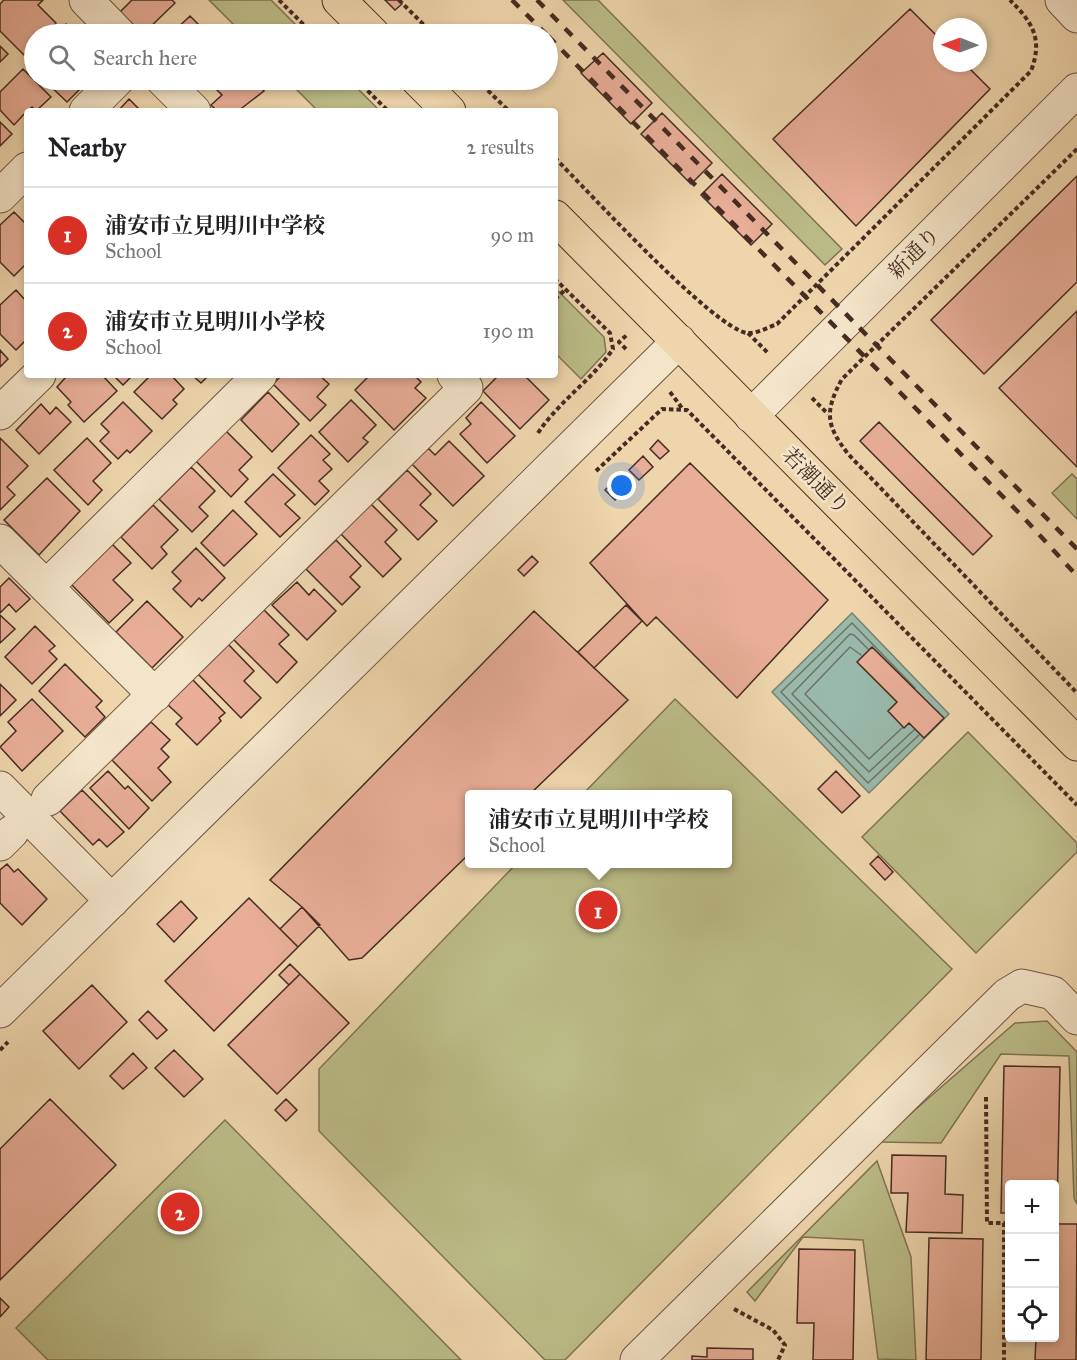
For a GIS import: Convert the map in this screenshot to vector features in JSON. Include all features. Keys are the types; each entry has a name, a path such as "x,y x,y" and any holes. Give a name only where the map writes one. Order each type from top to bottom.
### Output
{"main road":[{"path":"339,0 363,24"},
{"path":"428,90 446,108"},
{"name":"若潮通り","path":"558,220 1077,744"}],"street":[{"path":"86,0 109,24"},
{"path":"1062,0 1077,16"},
{"path":"89,108 107,90"},
{"path":"173,90 191,108"},
{"name":"新通り","path":"751,416 1077,90"},
{"path":"0,196 24,172"},
{"path":"4,1026 112,901 679,341"},
{"path":"0,413 36,378"},
{"path":"46,587 257,378"},
{"path":"48,799 466,388 457,378"},
{"path":"0,541 155,695"},
{"path":"0,788 112,901"},
{"path":"637,1360 1007,995 1022,986 1053,993 1073,1004"}],"path":[{"path":"279,0 303,24"},
{"path":"399,0 423,24"},
{"path":"558,161 680,284 725,322 748,333 765,329 777,324 1031,71 1037,55 1036,37 1030,24 1010,0"},
{"path":"367,90 385,108"},
{"path":"487,90 506,108"},
{"path":"1077,149 842,379 833,396 828,414 832,429 849,455 1077,693"},
{"path":"532,442 551,414 605,362 613,349 610,333 558,282"},
{"path":"558,296 566,289"},
{"path":"611,341 619,342"},
{"path":"587,476 604,465 662,409 687,410 1077,805"},
{"path":"0,1050 4,1026"},
{"path":"986,1097 987,1223 1004,1223 1004,1360"},
{"path":"732,1308 774,1330 785,1345 778,1360"}],"green space":[{"path":"209,0 271,0 295,24 233,24"},
{"path":"563,0 598,0 842,249 825,265"},
{"path":"297,90 359,90 377,108 315,108"},
{"path":"558,291 604,337 606,352 581,379 558,356"},
{"path":"1072,474 1077,479 1077,519 1052,493"},
{"path":"675,699 952,969 565,1360 545,1360 319,1131 319,1069 512,868 732,868 732,790 587,790"},
{"path":"968,732 1077,843 1077,852 976,953 862,837"},
{"path":"1047,1021 1077,1052 1077,1204 1074,1198 1069,1056 1001,1054 941,1143 878,1142 1015,1023"},
{"path":"225,1120 461,1360 48,1360 16,1328"},
{"path":"877,1161 911,1257 916,1360 878,1359 863,1240 803,1237 755,1301 747,1292"}],"water":[{"path":"852,613 949,714 869,793 772,692"}],"building":[{"path":"4,0 43,0 38,5 56,23 24,24 24,55 0,31 0,4"},
{"path":"132,0 172,0 175,3 153,24 133,24 120,12"},
{"path":"385,0 397,0 402,4 395,10"},
{"path":"910,9 933,32 933,72 973,72 990,89 856,226 773,139"},
{"path":"190,16 198,24 182,24"},
{"path":"0,46 8,54 0,62"},
{"path":"603,53 652,103 631,124 581,73"},
{"path":"23,69 24,90 44,90 51,97 39,108 24,108 24,114 14,125 0,110 0,92"},
{"path":"54,90 79,90 67,102"},
{"path":"217,90 264,91 242,108 214,108 211,105 222,95"},
{"path":"129,99 138,108 121,108"},
{"path":"662,113 712,163 691,184 641,134"},
{"path":"0,122 12,134 0,146"},
{"path":"722,174 772,224 751,245 701,195"},
{"path":"1077,176 1077,282 984,374 931,320"},
{"path":"14,212 24,222 24,266 14,276 0,262 0,225"},
{"path":"16,290 24,299 24,342 16,350 0,334 0,305"},
{"path":"1077,311 1077,467 999,388"},
{"path":"0,350 8,359 0,367"},
{"path":"65,378 105,378 117,391 84,422 68,405 71,402 57,387"},
{"path":"116,378 130,378 123,385"},
{"path":"148,378 174,378 184,389 173,400 177,404 162,419 134,392"},
{"path":"195,378 206,378 201,383"},
{"path":"279,378 322,378 329,384 317,397 326,405 310,421 273,384"},
{"path":"367,378 417,378 421,382 415,388 426,398 394,430 355,390"},
{"path":"496,378 527,378 549,400 520,429 483,391"},
{"path":"268,392 299,424 272,452 241,420"},
{"path":"351,400 376,425 363,438 368,442 348,462 319,432"},
{"path":"123,402 152,431 130,453 127,450 118,459 100,441 109,432 101,424"},
{"path":"481,402 515,436 487,463 460,434 471,424 466,418"},
{"path":"41,404 50,414 56,407 71,422 39,454 16,430"},
{"path":"879,422 992,536 973,555 860,441"},
{"path":"225,430 252,457 239,470 248,479 231,497 195,460"},
{"path":"311,435 330,454 323,460 332,469 319,481 329,491 315,505 278,468"},
{"path":"0,438 28,466 7,487 15,495 0,510"},
{"path":"87,438 111,463 93,481 102,490 88,505 54,470"},
{"path":"658,440 669,451 660,459 650,449"},
{"path":"449,441 484,476 453,506 412,464 428,448 435,455"},
{"path":"643,456 653,467 639,480 629,470"},
{"path":"690,463 828,600 737,698 656,617 647,626 590,563"},
{"path":"191,467 215,491 199,507 208,516 192,532 159,499"},
{"path":"407,470 431,494 420,505 437,521 418,540 378,499"},
{"path":"624,472 633,482 615,500 605,490"},
{"path":"273,474 295,495 285,504 300,518 280,537 245,502"},
{"path":"47,478 80,511 39,555 4,520"},
{"path":"370,503 397,530 385,542 401,559 383,577 340,533"},
{"path":"153,505 178,530 161,547 167,554 152,569 121,537"},
{"path":"233,510 257,534 224,566 201,543"},
{"path":"336,540 361,566 350,577 360,587 342,605 306,569"},
{"path":"112,544 131,563 113,580 133,600 109,623 71,584"},
{"path":"196,548 225,578 202,601 199,598 191,607 173,589 181,581 172,572"},
{"path":"532,556 538,562 524,576 518,570"},
{"path":"9,578 30,599 16,612 9,604 0,613 0,587"},
{"path":"297,582 309,595 314,589 336,611 307,640 272,605"},
{"path":"147,601 183,637 152,668 116,632"},
{"path":"626,605 642,621 594,668 578,652"},
{"path":"263,609 289,635 279,644 297,662 277,683 233,639"},
{"path":"534,611 628,700 534,790 465,790 465,858 362,958 349,960 302,907 270,880"},
{"path":"0,615 15,629 0,643"},
{"path":"35,626 55,646 49,651 57,659 32,684 5,657"},
{"path":"228,644 254,671 244,681 261,698 241,718 198,674"},
{"path":"872,647 944,718 924,738 909,723 904,728 888,711 897,702 857,662"},
{"path":"65,664 102,701 96,707 105,717 85,737 39,691"},
{"path":"192,679 225,713 219,718 221,721 197,745 176,724 182,718 167,704"},
{"path":"0,684 16,700 0,716"},
{"path":"32,699 63,731 22,771 0,747 16,731 8,722"},
{"path":"151,722 170,740 161,749 169,757 158,768 171,782 152,801 112,760"},
{"path":"108,771 125,789 128,786 149,808 129,829 90,788"},
{"path":"836,771 860,796 842,813 818,789"},
{"path":"82,790 124,832 107,847 99,839 93,845 60,811"},
{"path":"878,856 893,872 885,880 870,864"},
{"path":"7,864 14,872 18,869 47,899 22,925 0,903 0,870"},
{"path":"249,898 298,947 214,1031 165,981"},
{"path":"181,901 197,918 174,942 157,924"},
{"path":"302,907 320,925 298,947 280,929"},
{"path":"290,964 300,974 289,985 279,975"},
{"path":"300,974 349,1023 277,1094 228,1045"},
{"path":"92,985 127,1022 79,1069 43,1031"},
{"path":"148,1011 167,1030 157,1039 139,1020"},
{"path":"174,1050 203,1079 184,1097 155,1068"},
{"path":"133,1053 147,1068 123,1089 110,1076"},
{"path":"1004,1066 1060,1067 1058,1180 1005,1180 1005,1213 1001,1213"},
{"path":"50,1099 116,1165 0,1280 0,1149"},
{"path":"286,1099 297,1110 286,1121 275,1110"},
{"path":"892,1155 946,1156 945,1194 963,1195 962,1233 906,1232 908,1193 891,1193"},
{"path":"1059,1224 1077,1224 1076,1360 1035,1360 1036,1342 1059,1342"},
{"path":"929,1238 983,1239 981,1360 926,1360"},
{"path":"799,1249 855,1250 853,1360 813,1360 814,1323 797,1323"},
{"path":"0,1298 9,1307 0,1317"},
{"path":"707,1348 753,1349 753,1360 692,1360 692,1356 707,1357"}],"railway":[{"path":"512,0 536,24"},
{"path":"537,0 1077,549"},
{"path":"558,46 1024,518 1077,576"}],"place":[{"name":"浦安市立見明川中学校","path":"598,910"},
{"name":"浦安市立見明川小学校","path":"180,1212"}]}
